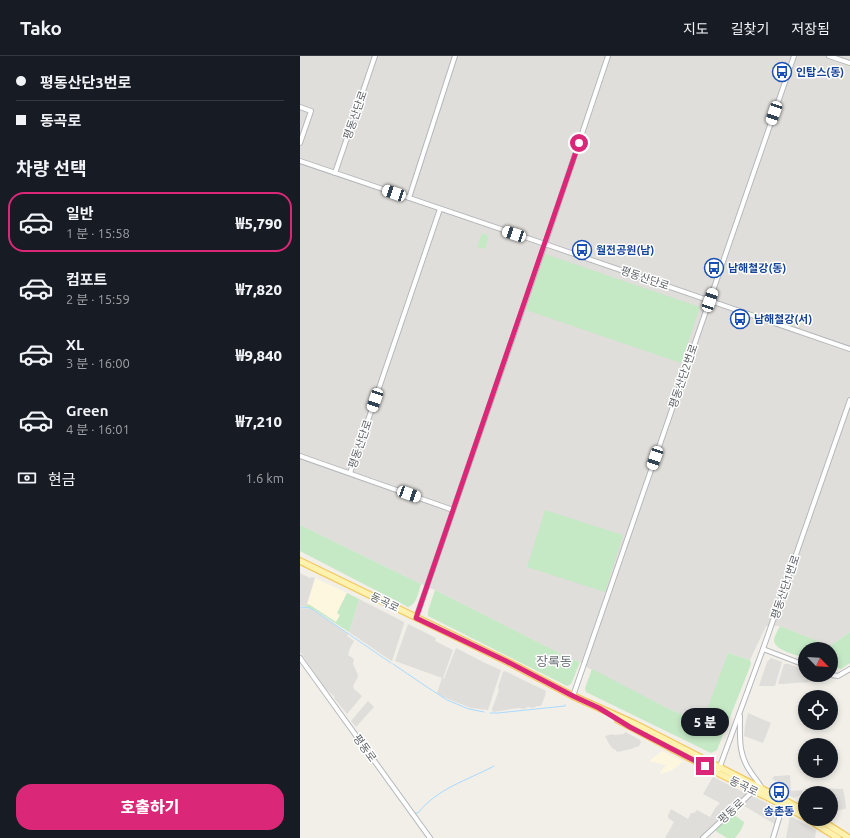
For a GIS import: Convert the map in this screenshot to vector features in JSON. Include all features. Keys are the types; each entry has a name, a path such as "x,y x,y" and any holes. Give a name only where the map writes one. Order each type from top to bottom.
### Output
{"main road":[{"name":"동곡로","path":"300,560 506,661 573,696 635,724 798,813"},
{"name":"동곡로","path":"719,770 762,789 798,807"},
{"path":"819,826 838,838"},
{"path":"830,826 849,838"}],"street":[{"name":"평동산단로","path":"335,173 375,56"},
{"path":"409,198 455,56"},
{"path":"416,618 608,56"},
{"name":"평동산단2번로","path":"573,696 794,56"},
{"path":"829,56 850,63"},
{"path":"300,107 311,111 301,135 300,143"},
{"name":"평동산단로","path":"300,161 850,349"},
{"name":"평동산단로","path":"350,473 440,209"},
{"name":"평동산단1번로","path":"719,770 850,400"},
{"path":"300,456 453,510"},
{"path":"763,649 798,662"},
{"name":"평동로","path":"300,658 430,838"},
{"path":"838,676 850,669"},
{"path":"740,712 739,744 750,772 762,789"},
{"name":"평동로","path":"703,838 745,798 755,790 762,789"},
{"path":"773,838 780,815 778,809 781,804"}],"shaded area":[{"path":"300,56 850,56 850,632 836,642 820,642 780,626 766,626 750,660 728,653 703,724 669,709 588,668 580,662 569,658 435,590 300,525"},
{"path":"300,573 310,578 315,578 306,607 300,606"},
{"path":"315,578 347,593 337,613 340,615 336,622 307,604"},
{"path":"359,599 404,622 392,661 349,632"},
{"path":"300,608 315,611 348,634 347,636 354,641 348,655 354,659 353,664 358,675 353,686 354,689 362,696 347,714 334,698 335,697 325,688 300,652"},
{"path":"408,624 436,638 435,641 453,650 443,678 444,679 456,648 501,670 488,710 471,708 443,697 437,693 442,678 395,661"},
{"path":"771,658 782,662 775,686 759,686 767,662"},
{"path":"784,664 798,667 798,682 812,682 778,684"},
{"path":"505,671 546,691 541,706 493,712 492,709 499,690 498,687 503,672"},
{"path":"368,701 374,707 356,727 351,721"},
{"path":"748,713 771,723 763,743 744,736"},
{"path":"625,732 641,742 639,746 617,752 609,744 605,736 612,734 624,734"},
{"path":"662,751 683,761 670,771 660,774 666,765 649,761"},
{"path":"790,775 791,791 798,790 798,796 794,798 775,787 778,782 772,779 774,776"},
{"path":"713,777 747,794 701,838 665,838 674,822 668,818 671,809 688,819 691,813 694,813 697,810 710,817 720,803 703,794"},
{"path":"838,789 843,789 845,809 838,810"},
{"path":"750,795 777,808 776,811 778,815 776,825 740,805"},
{"path":"790,816 798,820 798,826 809,826 816,830 815,838 786,838"}],"green space":[{"path":"482,233 489,236 485,249 477,247"},
{"path":"545,254 700,307 681,363 526,310"},
{"path":"545,510 623,535 605,592 527,567"},
{"path":"300,525 421,584 415,601 408,607 300,551"},
{"path":"435,590 569,658 580,662 571,684 567,686 428,616 428,611"},
{"path":"347,593 359,599 349,632 315,610 306,607 307,604 310,605 336,622 340,615 337,613"},
{"path":"780,626 820,642 798,642 798,656 779,647 774,641"},
{"path":"850,632 850,663 841,669 838,668 838,642 836,642"},
{"path":"728,653 750,660 751,664 717,750 711,753 586,692 585,688 592,669 669,709 702,723"},
{"path":"734,815 744,822 741,830 735,838 727,838 714,830 728,816"}],"waterway":[{"path":"300,607 310,608 315,611 391,663"},
{"path":"393,664 447,700 469,709 484,712"},
{"path":"490,713 565,705"},
{"path":"415,813 418,813 426,804 443,791 494,766"}],"place":[{"name":"인탑스(동)","path":"782,72"},
{"name":"월전공원(남)","path":"582,250"},
{"name":"남해철강(동)","path":"714,268"},
{"name":"남해철강(서)","path":"740,319"},
{"name":"송촌동","path":"779,792"}],"district":[{"name":"장록동","path":"554,661"}],"route":[{"path":"579,143 416,618 599,708 630,727 705,766"}]}
